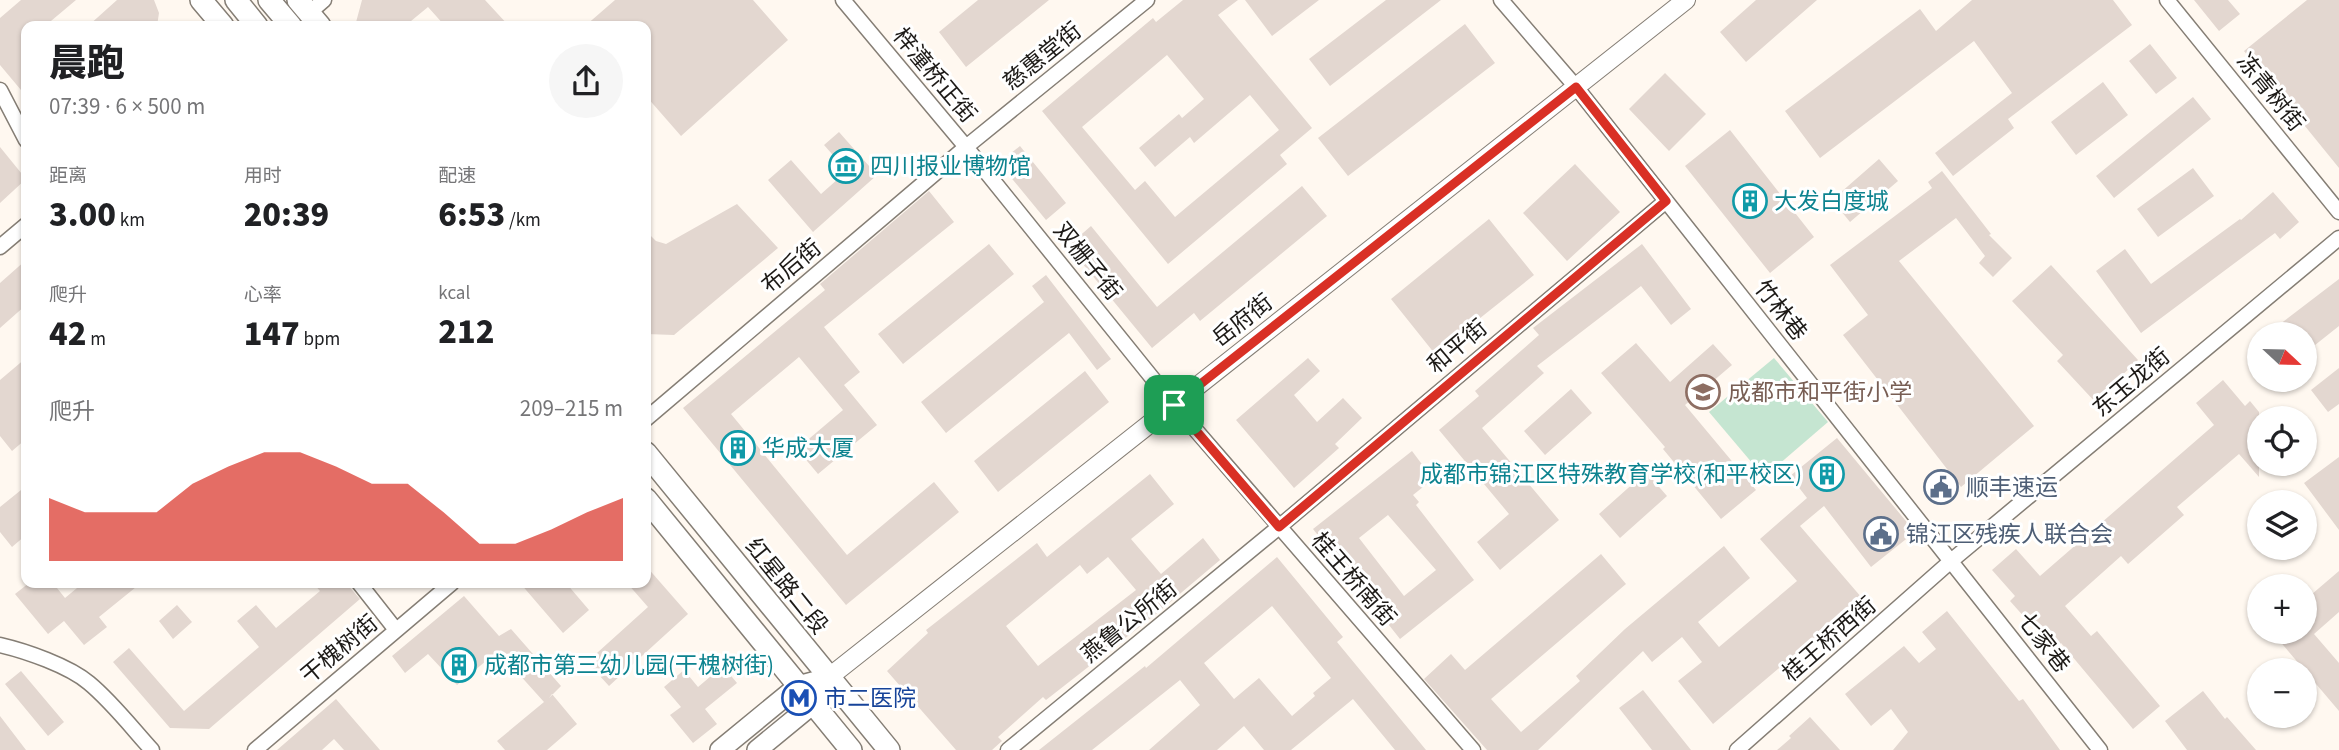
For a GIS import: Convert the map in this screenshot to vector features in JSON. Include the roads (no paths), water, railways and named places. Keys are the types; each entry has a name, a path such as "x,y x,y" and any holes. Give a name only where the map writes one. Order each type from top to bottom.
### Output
{"main road":[{"path":"201,0 219,21"},
{"path":"236,0 253,21"},
{"path":"270,0 287,21"},
{"name":"红星路二段","path":"651,459 889,750"},
{"path":"651,505 851,750"},
{"path":"720,750 798,686 828,678"},
{"path":"757,750 813,705 828,678"}],"street":[{"name":"梓潼桥正街","path":"843,0 966,147"},
{"name":"慈惠堂街","path":"966,147 1147,0"},
{"name":"竹林巷","path":"1501,0 1576,87 1951,561"},
{"name":"岳府街","path":"828,678 1686,0"},
{"name":"冻青树街","path":"2167,0 2339,212"},
{"path":"0,90 21,130"},
{"name":"双栅子街","path":"966,147 1174,405"},
{"name":"布后街","path":"651,415 966,147"},
{"name":"和平街","path":"1279,527 1666,201"},
{"path":"0,247 21,229"},
{"name":"东玉龙街","path":"1951,561 2339,238"},
{"name":"桂王桥南街","path":"1174,405 1473,750"},
{"name":"燕鲁公所街","path":"1008,750 1279,527"},
{"name":"桂王桥西街","path":"1737,750 1951,561"},
{"name":"七家巷","path":"1951,561 2100,750"},
{"path":"363,588 396,630"},
{"name":"干槐树街","path":"255,750 446,588"},
{"path":"0,645 57,665 88,682 152,750"}],"place":[{"name":"四川报业博物馆","path":"846,166"},
{"name":"大发白度城","path":"1750,201"},
{"name":"成都市和平街小学","path":"1703,392"},
{"name":"华成大厦","path":"738,448"},
{"name":"成都市锦江区特殊教育学校(和平校区)","path":"1827,474"},
{"name":"顺丰速运","path":"1941,487"},
{"name":"锦江区残疾人联合会","path":"1881,534"},
{"name":"成都市第三幼儿园(干槐树街)","path":"459,665"},
{"name":"市二医院","path":"799,698"}]}
